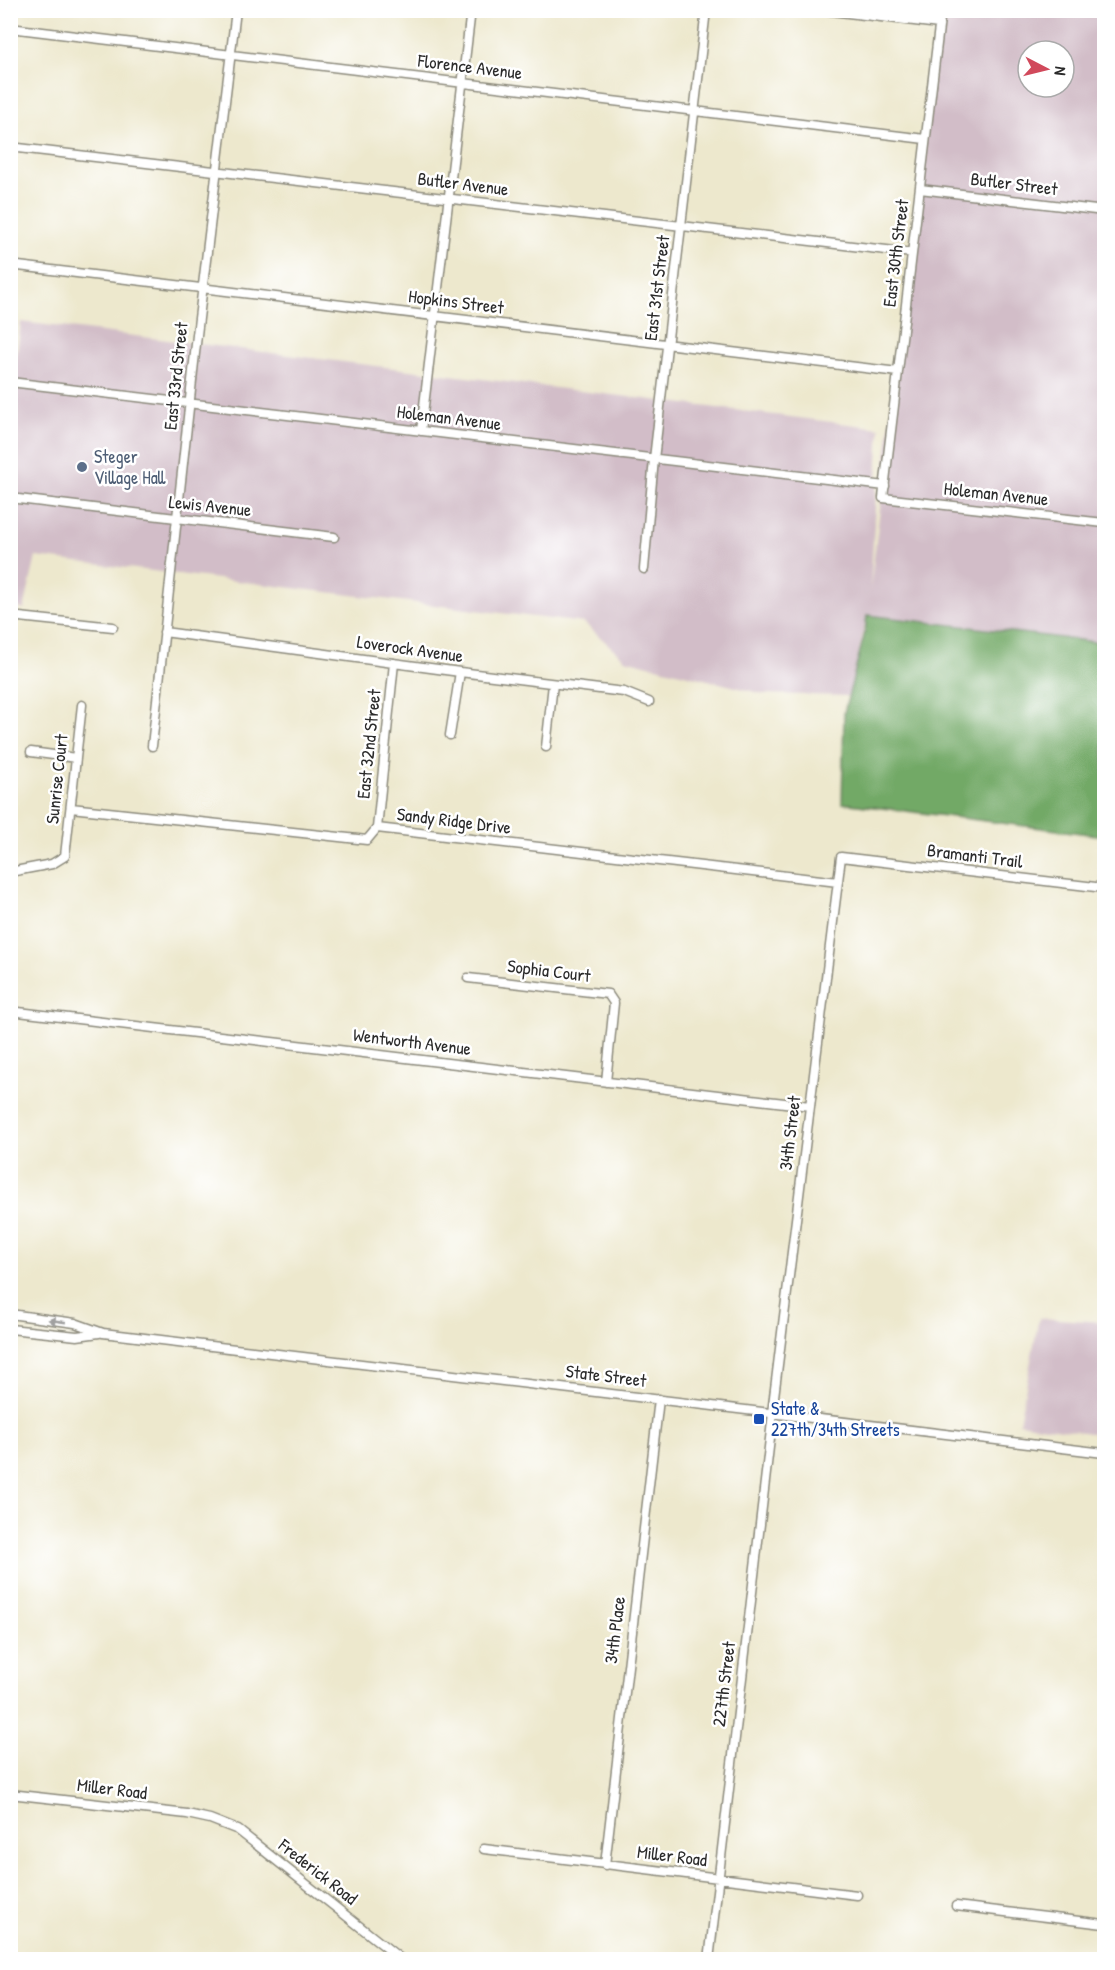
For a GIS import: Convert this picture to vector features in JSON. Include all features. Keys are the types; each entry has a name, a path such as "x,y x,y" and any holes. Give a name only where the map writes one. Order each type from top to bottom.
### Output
{"street":[{"name":"East 33rd Street","path":"152,746 202,288 236,10"},
{"path":"420,431 471,10"},
{"name":"East 31st Street","path":"644,569 654,459 706,10"},
{"path":"823,10 939,24"},
{"name":"East 30th Street","path":"883,498 940,10"},
{"name":"Florence Avenue","path":"10,28 925,139"},
{"name":"Butler Avenue","path":"10,147 912,253"},
{"name":"Butler Street","path":"920,189 1104,211"},
{"name":"Hopkins Street","path":"10,265 898,372"},
{"name":"Holeman Avenue","path":"10,382 885,486"},
{"name":"Lewis Avenue","path":"10,498 334,537"},
{"name":"Holeman Avenue","path":"883,498 1104,523"},
{"path":"10,616 113,627"},
{"name":"Loverock Avenue","path":"164,632 624,692 649,702"},
{"name":"East 32nd Street","path":"377,828 394,663"},
{"path":"450,735 460,672"},
{"path":"546,747 553,684"},
{"name":"Sunrise Court","path":"10,872 52,864 65,856 82,705"},
{"path":"31,752 76,758"},
{"name":"Sandy Ridge Drive","path":"70,808 367,840 377,828 838,882"},
{"name":"34th Street","path":"772,1413 841,857"},
{"name":"Bramanti Trail","path":"841,857 1104,888"},
{"name":"Sophia Court","path":"468,978 608,994 614,1003 606,1082"},
{"name":"Wentworth Avenue","path":"10,1011 810,1106"},
{"name":"State Street","path":"10,1314 75,1323 103,1332 1104,1453"},
{"name":"State Street","path":"10,1329 76,1336 103,1332"},
{"name":"34th Place","path":"605,1865 659,1399"},
{"name":"227th Street","path":"709,1959 772,1413"},
{"name":"Miller Road","path":"10,1794 187,1814 210,1819"},
{"name":"Frederick Road","path":"210,1819 238,1830 402,1959"},
{"name":"Miller Road","path":"484,1849 857,1895"},
{"path":"956,1906 1104,1924"}],"shaded area":[{"path":"940,11 1104,11 1104,643 867,615 849,696 763,694 625,659 584,623 36,557 24,609 11,607 10,405 21,322 880,428 870,591"},
{"path":"1039,1318 1104,1322 1104,1435 1019,1423"}],"green space":[{"path":"867,615 1104,643 1104,836 842,803 844,713 865,632"}],"place":[{"name":"Steger Village Hall","path":"82,467"},
{"name":"State & 227th/34th Streets","path":"759,1419"}]}
